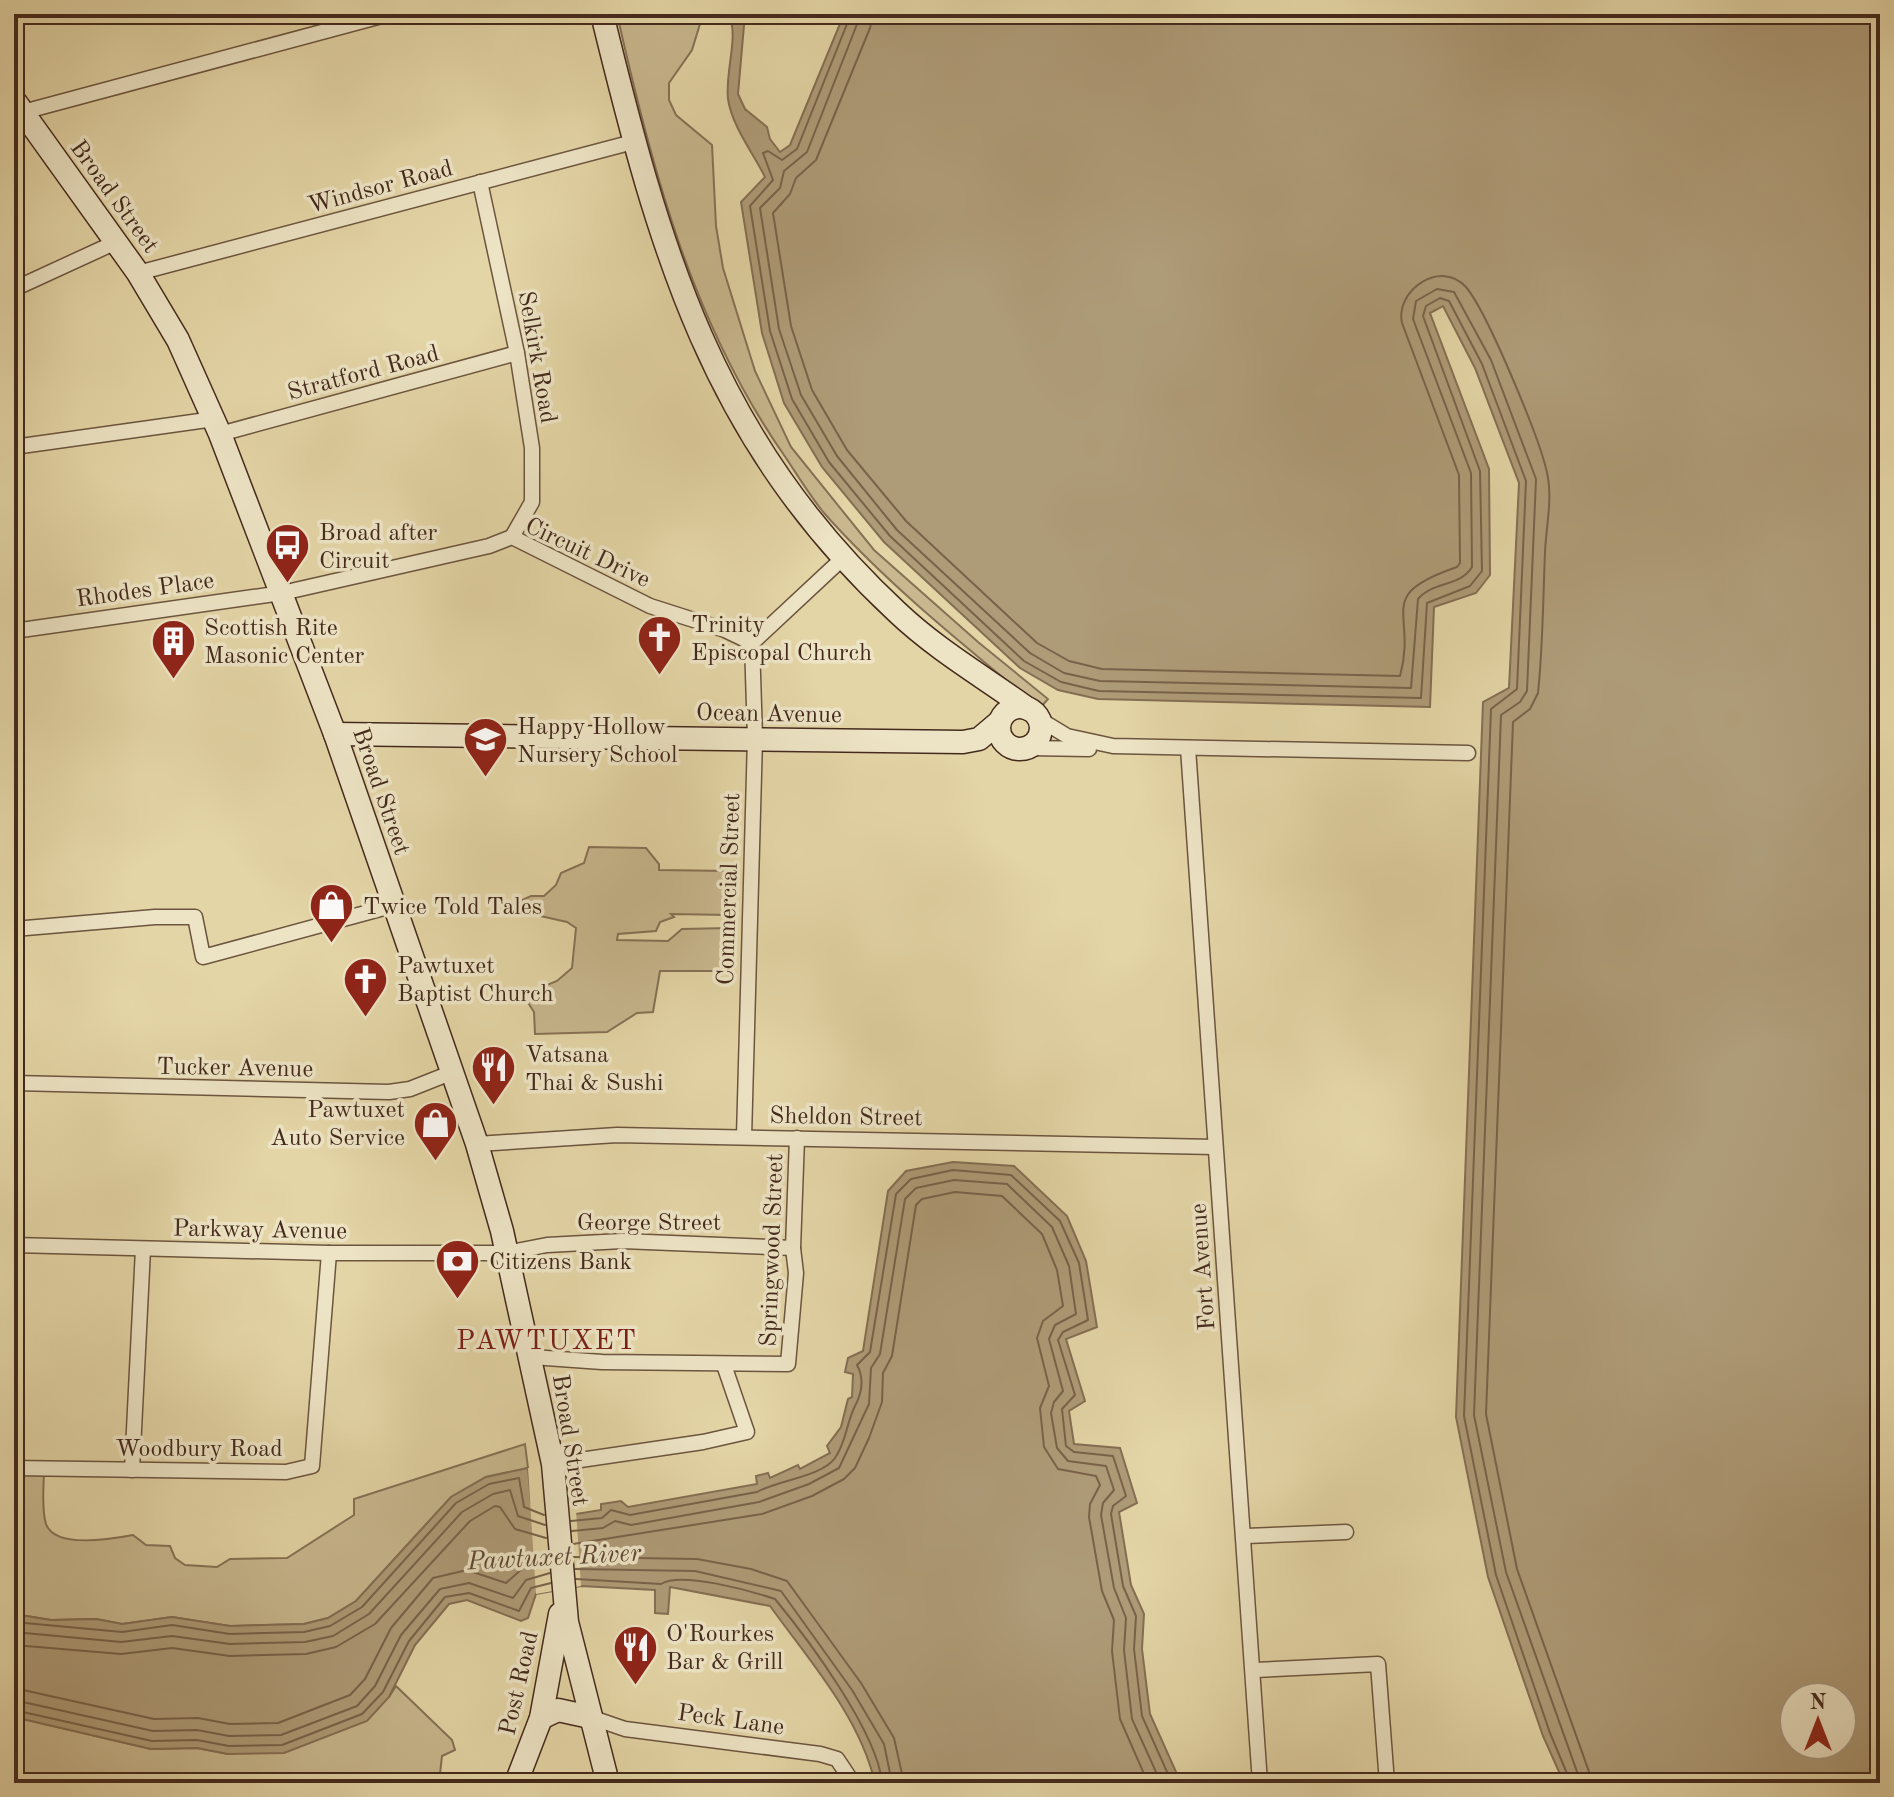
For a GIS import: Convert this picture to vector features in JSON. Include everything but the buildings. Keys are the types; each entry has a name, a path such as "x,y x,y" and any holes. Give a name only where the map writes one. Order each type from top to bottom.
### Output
{"street":[{"path":"18,106 389,14"},
{"path":"602,14 633,142 677,282 730,399 761,452 842,559 899,615 980,678 1034,714 1039,738 1019,747 1001,739 1000,720 980,678"},
{"name":"Broad Street","path":"18,106 138,273 178,340 217,426 335,734 477,1144 506,1253 532,1357 554,1466 562,1591"},
{"name":"Windsor Road","path":"138,273 633,142"},
{"name":"Selkirk Road","path":"480,182 517,353 534,478 532,502 512,537"},
{"path":"14,289 114,243"},
{"name":"Stratford Road","path":"14,447 217,426 517,353"},
{"name":"Circuit Drive","path":"282,593 489,546 512,537 650,606 725,630 752,643"},
{"path":"752,643 842,559"},
{"name":"Rhodes Place","path":"14,631 282,593"},
{"name":"Commercial Street","path":"744,1137 755,738 752,643"},
{"name":"Ocean Avenue","path":"963,742 979,739 1010,709 1034,714 1067,736 1113,746 1468,753"},
{"name":"Ocean Avenue","path":"335,734 963,742 1101,749 1113,746"},
{"name":"Fort Avenue","path":"1188,748 1246,1536 1260,1783"},
{"path":"14,929 155,917 195,917 203,957 395,905"},
{"name":"Tucker Avenue","path":"14,1083 389,1092 410,1089 453,1072"},
{"name":"Sheldon Street","path":"477,1144 611,1135 1215,1147"},
{"name":"Springwood Street","path":"724,1365 788,1364 796,1273 793,1248 797,1138"},
{"name":"George Street","path":"506,1253 547,1245 622,1241 793,1248"},
{"name":"Parkway Avenue","path":"14,1245 329,1253 506,1253"},
{"path":"132,1470 143,1249"},
{"name":"Woodbury Road","path":"14,1468 286,1472 312,1466 329,1253"},
{"path":"532,1357 724,1365 747,1432 554,1466"},
{"path":"1246,1536 1346,1532"},
{"path":"562,1591 608,1783"},
{"name":"Post Road","path":"516,1783 541,1718 562,1591"},
{"path":"1255,1670 1378,1664 1387,1783"},
{"path":"541,1718 558,1710 590,1717"},
{"name":"Peck Lane","path":"590,1717 625,1729 820,1754 837,1759 853,1783"}],"shaded area":[{"path":"617,14 703,14 692,50 669,83 669,100 676,115 712,145 716,226 723,268 755,371 791,447 874,550 1048,699 1040,708 928,615 849,540 814,500 753,407 725,355 680,245 645,131"},
{"path":"589,847 646,848 659,864 659,870 730,871 729,915 671,914 674,917 660,922 656,931 618,934 617,940 668,941 682,929 729,928 728,971 660,971 653,1012 637,1013 607,1032 535,1034 534,1012 523,995 557,981 572,968 576,928 567,922 505,908 531,896 544,896 556,885 561,873 584,863"},
{"path":"525,1444 528,1468 486,1477 451,1497 356,1601 328,1618 304,1624 230,1626 172,1617 122,1624 96,1619 51,1620 14,1614 14,1466 44,1468 44,1518 51,1532 60,1537 85,1540 133,1535 146,1545 170,1546 175,1558 185,1565 217,1567 230,1559 287,1558 354,1515 354,1499"},
{"path":"396,1686 452,1740 455,1750 442,1756 439,1783 14,1783 14,1717 151,1749 197,1748 228,1754 389,1697"}],"water":[{"path":"729,14 745,14 738,94 745,109 767,127 770,139 780,152 790,145 844,14 1880,14 1880,1783 1564,1783 1543,1736 1488,1577 1456,1417 1483,702 1509,688 1519,483 1475,368 1443,306 1430,313 1489,469 1490,575 1476,593 1434,607 1430,707 1098,699 1058,690 1020,668 884,542 822,467 784,403 762,333 741,202 765,177 730,109 728,77 733,34"},
{"name":"Pawtuxet River","path":"953,1162 1014,1166 1067,1216 1086,1261 1097,1327 1066,1339 1085,1401 1069,1411 1074,1444 1120,1448 1137,1503 1119,1512 1131,1585 1144,1614 1142,1649 1150,1714 1181,1783 875,1783 858,1735 832,1690 770,1606 670,1587 668,1614 655,1613 655,1590 581,1586 536,1594 528,1618 521,1621 467,1600 449,1604 415,1645 389,1697 367,1721 284,1753 228,1754 197,1748 151,1749 14,1717 14,1614 51,1620 96,1619 122,1624 172,1617 230,1626 304,1624 328,1618 356,1601 451,1497 486,1477 528,1468 531,1503 576,1514 601,1510 601,1504 621,1501 628,1507 757,1484 756,1476 768,1473 770,1478 798,1465 800,1469 830,1453 827,1446 841,1427 848,1399 852,1397 853,1374 845,1372 848,1358 863,1351 888,1191 906,1171"}],"pier":[{"path":"528,1468 532,1468 534,1500 576,1510 581,1586 536,1594"}],"place":[{"name":"Broad after Circuit","path":"288,585"},
{"name":"Trinity Episcopal Church","path":"660,677"},
{"name":"Scottish Rite Masonic Center","path":"173,680"},
{"name":"Happy Hollow Nursery School","path":"486,779"},
{"name":"Twice Told Tales","path":"332,945"},
{"name":"Pawtuxet Baptist Church","path":"366,1018"},
{"name":"Vatsana Thai & Sushi","path":"494,1107"},
{"name":"Pawtuxet Auto Service","path":"436,1162"},
{"name":"Citizens Bank","path":"458,1300"},
{"name":"O'Rourkes Bar & Grill","path":"635,1686"}],"district":[{"name":"PAWTUXET","path":"547,1339"}]}
